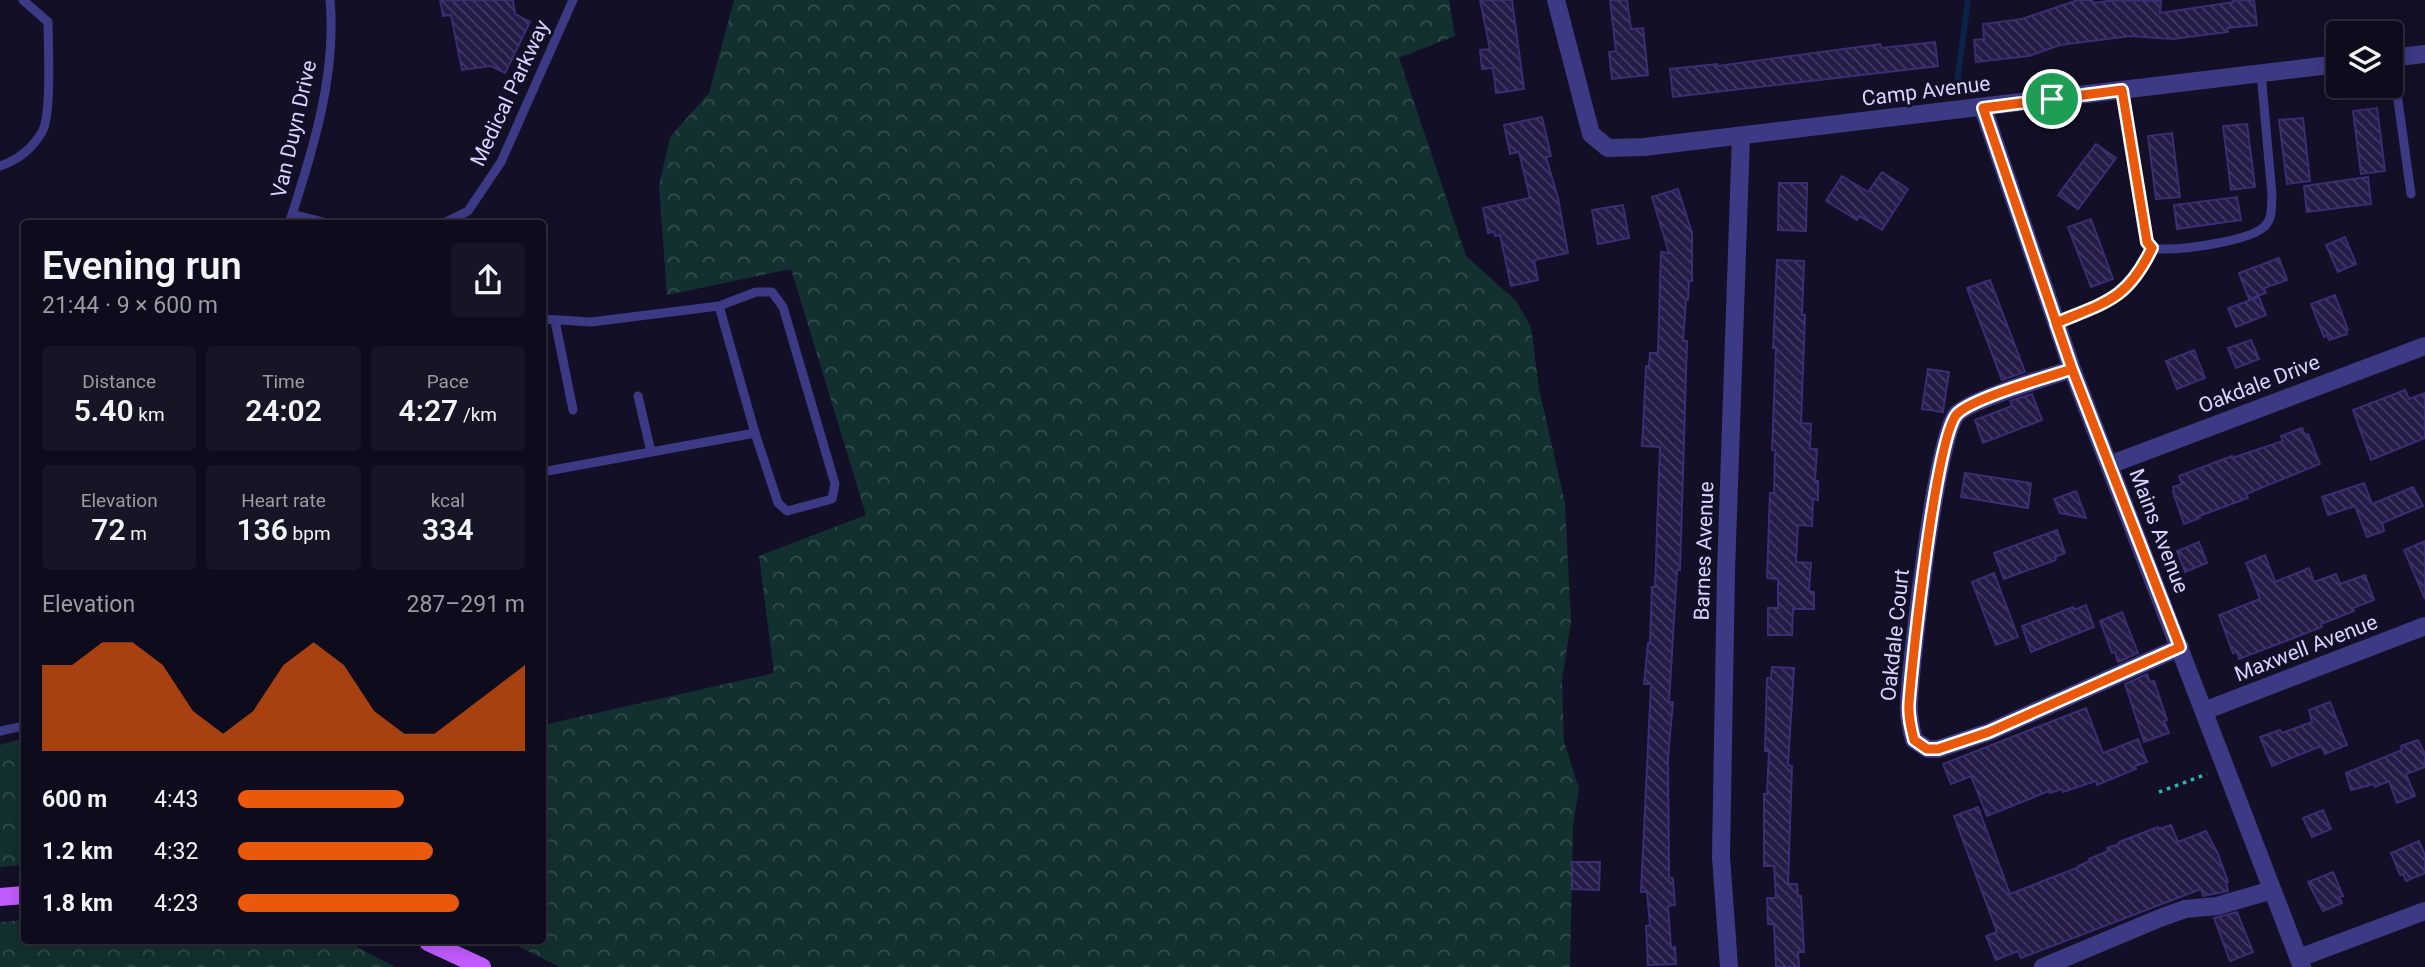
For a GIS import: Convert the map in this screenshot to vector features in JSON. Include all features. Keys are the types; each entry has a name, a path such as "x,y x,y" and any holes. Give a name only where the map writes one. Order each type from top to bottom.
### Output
{"main road":[{"path":"0,897 21,895"},
{"path":"432,944 482,967"}],"street":[{"name":"Camp Avenue","path":"1556,0 1591,134 1608,148 1644,147 1741,136 2326,65"},
{"path":"2403,57 2425,54"},
{"name":"Mains Avenue","path":"1983,108 2072,369 2301,962"},
{"name":"Barnes Avenue","path":"1729,967 1721,857 1726,558 1741,136"},
{"name":"Oakdale Drive","path":"2109,465 2425,346"},
{"name":"Oakdale Court","path":"2072,369 1989,397 1960,411 1948,431 1937,488 1910,693 1910,723 1914,740 1927,749 1938,749 1989,732 2180,647"},
{"name":"Maxwell Avenue","path":"2204,711 2425,626"},
{"path":"2043,967 2185,909 2217,906 2272,890"},
{"path":"2301,962 2425,911"}],"lane":[{"path":"0,166 18,160 43,130 49,73 48,22 23,0"},
{"name":"Van Duyn Drive","path":"290,220 328,82 332,19 330,0"},
{"name":"Medical Parkway","path":"450,220 468,211 501,162 573,0"},
{"path":"2122,90 2147,242 2152,248 2160,249 2234,241 2260,231 2271,215 2272,195 2261,73"},
{"path":"2397,98 2411,194"},
{"path":"292,214 315,220"},
{"path":"2056,323 2110,300 2127,288 2142,269 2152,248"},
{"path":"546,320 591,322 719,306 756,292 772,292 783,307 835,484 832,499 786,512 778,503 719,306"},
{"path":"555,321 573,410"},
{"path":"638,396 651,452"},
{"path":"546,471 755,433"},
{"path":"0,731 21,727"}],"path":[{"path":"2159,792 2226,768"}],"green space":[{"path":"734,0 1449,0 1455,36 1399,58 1466,256 1516,301 1531,327 1539,389 1565,503 1571,622 1562,680 1564,741 1579,789 1573,825 1570,967 560,967 513,944 546,944 546,724 774,673 759,556 866,515 791,269 667,295 659,186 670,137 709,93"},
{"path":"21,739 21,865 0,867 0,745"},
{"path":"21,920 21,944 352,944 395,967 0,967 0,922"}],"building":[{"path":"440,0 513,0 515,14 530,22 505,73 491,66 462,70 451,15 443,16"},
{"path":"1480,0 1512,0 1524,89 1496,93 1493,68 1482,69 1480,50 1490,49"},
{"path":"1610,0 1627,0 1631,29 1643,28 1648,75 1612,79 1609,52 1616,51"},
{"path":"2078,0 2092,0 2093,3 2116,0 2161,1 2160,13 2234,2 2233,0 2254,0 2257,25 2227,28 2228,32 2173,39 2130,36 2060,45 2029,56 1976,62 1974,40 1984,39 1983,24 2022,19"},
{"path":"1935,42 1938,66 1673,97 1670,69 1718,66 1880,44 1881,48"},
{"path":"2377,108 2385,171 2361,174 2353,111"},
{"path":"1542,117 1551,156 1546,157 1558,198 1568,253 1534,260 1538,280 1511,286 1500,235 1488,233 1483,208 1530,198 1519,152 1510,154 1504,125"},
{"path":"2303,118 2310,181 2287,184 2279,120"},
{"path":"2247,124 2255,187 2231,190 2223,126"},
{"path":"2172,133 2180,197 2156,199 2148,136"},
{"path":"2096,144 2116,158 2078,209 2058,195"},
{"path":"1882,172 1908,189 1882,230 1859,216 1857,220 1826,201 1842,176 1868,192"},
{"path":"2368,177 2371,204 2307,212 2304,186"},
{"path":"1779,183 1807,183 1806,231 1778,230"},
{"path":"1678,189 1692,233 1692,281 1689,281 1686,300 1683,341 1687,341 1680,570 1677,570 1669,702 1673,702 1668,758 1669,877 1673,879 1675,905 1668,906 1671,948 1675,947 1676,964 1648,965 1646,926 1650,925 1647,892 1641,892 1651,684 1644,684 1650,643 1652,587 1655,587 1660,447 1642,446 1646,366 1649,366 1650,353 1658,353 1661,252 1669,253 1652,197"},
{"path":"2237,197 2241,220 2177,229 2174,205"},
{"path":"1623,205 1629,238 1598,244 1592,210"},
{"path":"2091,219 2113,279 2091,287 2068,227"},
{"path":"2345,237 2356,264 2338,272 2326,245"},
{"path":"2279,258 2287,280 2264,288 2266,293 2249,299 2239,273"},
{"path":"1777,260 1804,261 1801,423 1811,424 1810,449 1817,449 1815,481 1818,481 1818,500 1813,499 1812,526 1798,525 1796,562 1811,563 1809,591 1814,592 1814,609 1793,609 1792,635 1768,635 1768,608 1778,608 1778,579 1767,578 1770,493 1774,493 1775,450 1772,450 1776,348 1773,348"},
{"path":"1990,280 2025,372 2002,380 1967,288"},
{"path":"2335,295 2348,330 2347,334 2329,340 2327,335 2324,337 2311,304"},
{"path":"2259,297 2266,315 2236,327 2228,308"},
{"path":"2251,340 2259,359 2236,368 2228,348"},
{"path":"2194,350 2205,378 2177,389 2166,361"},
{"path":"1928,369 1949,372 1943,412 1922,409"},
{"path":"2405,390 2409,399 2425,393 2425,438 2371,460 2353,410"},
{"path":"2032,394 2042,420 1983,443 1975,420 2012,406 2010,401"},
{"path":"2302,428 2305,435 2308,434 2320,464 2246,494 2248,498 2184,524 2173,492 2173,487 2182,484 2179,476 2283,441 2281,436"},
{"path":"1965,473 2031,483 2028,508 1961,497"},
{"path":"2364,483 2372,504 2413,487 2423,506 2382,523 2384,531 2367,537 2355,506 2328,515 2322,497"},
{"path":"2076,491 2086,518 2060,513 2054,499"},
{"path":"2057,530 2065,553 2055,557 2056,560 2004,579 1994,553"},
{"path":"2425,541 2425,599 2404,550"},
{"path":"2199,542 2207,563 2185,572 2177,551"},
{"path":"2265,555 2275,582 2309,568 2314,582 2336,574 2340,584 2365,575 2374,600 2321,624 2322,627 2239,659 2237,652 2233,653 2219,615 2260,599 2246,563"},
{"path":"1994,573 2018,637 1996,645 1972,582"},
{"path":"2086,605 2094,627 2031,652 2022,626 2073,607 2074,610"},
{"path":"2122,612 2138,653 2118,662 2100,621"},
{"path":"1772,667 1794,668 1788,765 1792,766 1788,884 1797,884 1798,896 1801,896 1804,952 1798,952 1799,967 1776,967 1774,924 1768,924 1767,898 1776,898 1774,866 1764,866 1764,794 1767,794 1769,751 1765,751 1767,678 1771,678"},
{"path":"2147,674 2150,682 2154,681 2169,733 2144,742 2125,684"},
{"path":"2330,702 2347,745 2325,754 2321,746 2272,766 2260,737 2280,730 2282,733 2312,722 2309,710"},
{"path":"2086,708 2103,753 2138,739 2147,762 2097,785 2096,781 2063,792 2062,789 2050,793 2049,791 1987,816 1971,776 1951,784 1943,764"},
{"path":"2418,740 2425,754 2425,767 2406,774 2415,796 2397,803 2389,781 2375,787 2374,784 2351,790 2346,773 2402,750 2401,746"},
{"path":"1978,807 2010,894 2079,867 2119,842 2158,827 2159,829 2171,825 2178,842 2206,831 2218,854 2228,882 2228,891 2203,896 2201,889 2021,958 2018,951 1996,960 1986,936 1997,932 1954,816"},
{"path":"2323,810 2331,829 2312,837 2303,818"},
{"path":"2419,841 2425,855 2425,873 2406,881 2403,874 2400,875 2391,853"},
{"path":"1572,862 1600,862 1599,890 1572,889"},
{"path":"2333,872 2343,896 2339,897 2342,903 2323,911 2308,882"},
{"path":"2237,912 2253,952 2230,961 2214,918"}],"waterway":[{"path":"1957,84 1968,0"}],"route":[{"path":"2052,99 1983,108 2007,179 2072,369 1989,397 1960,411 1948,431 1919,608 1909,706 1914,740 1927,749 1938,749 1989,732 2180,647 2072,369 2056,323 2110,300 2127,288 2142,269 2152,248 2147,242 2122,90 2052,99"}]}
